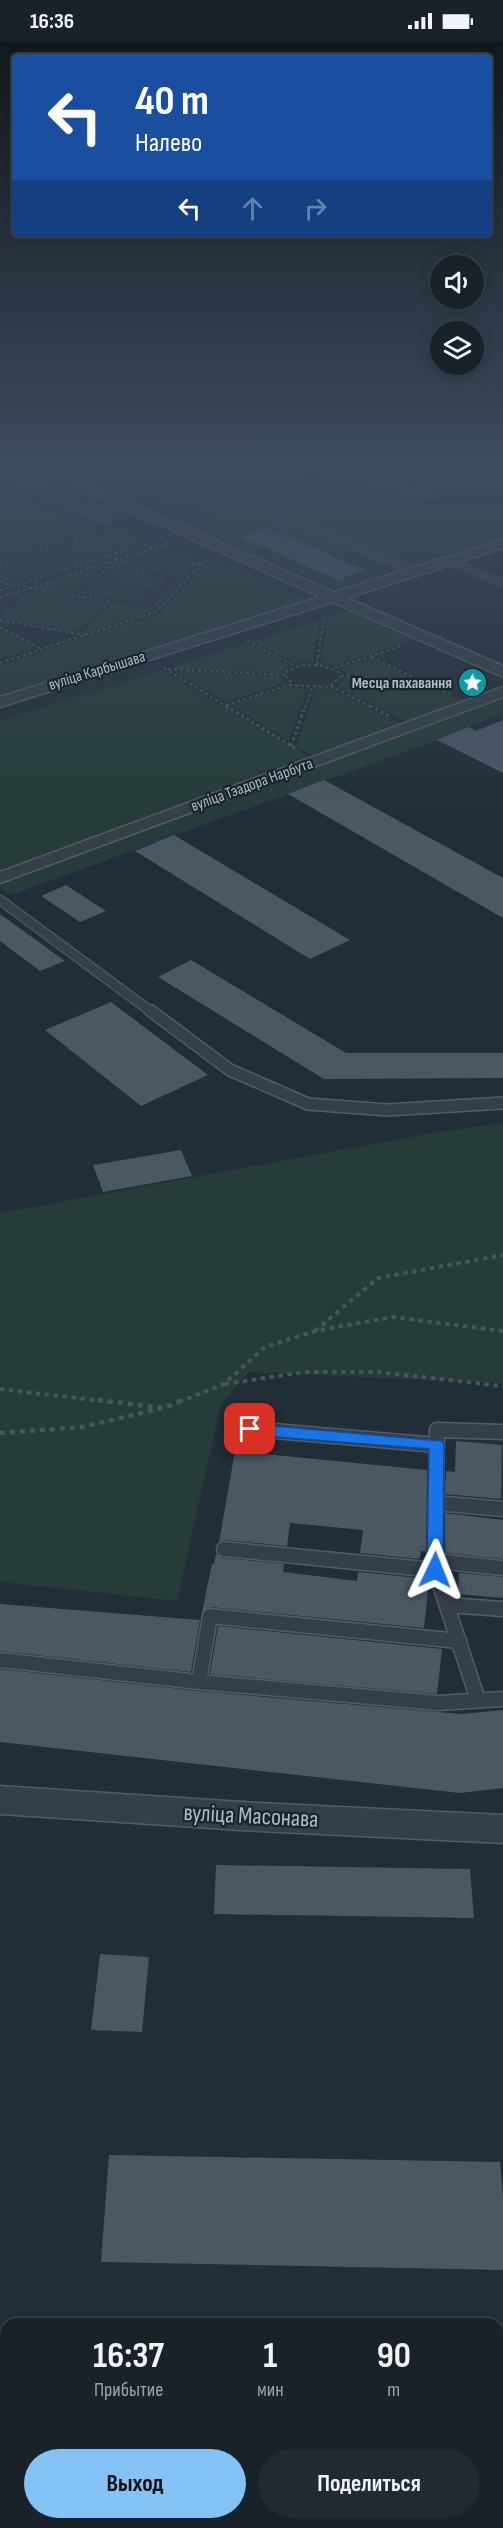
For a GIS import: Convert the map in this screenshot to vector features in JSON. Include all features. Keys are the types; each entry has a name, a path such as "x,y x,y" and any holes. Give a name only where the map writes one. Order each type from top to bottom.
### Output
{"street":[{"path":"300,583 503,672"},
{"name":"вуліца Карбышава","path":"0,702 378,583"},
{"name":"вуліца Тэадора Нарбута","path":"0,878 503,692"},
{"name":"вуліца Масонава","path":"0,1800 241,1816 503,1828"}],"lane":[{"path":"0,900 230,1070 308,1104 387,1110 503,1103"},
{"path":"250,1429 437,1444"},
{"path":"478,1700 435,1565 437,1430 503,1432"},
{"path":"436,1503 503,1509"},
{"path":"224,1549 503,1568"},
{"path":"447,1605 503,1610"},
{"path":"199,1682 210,1616 459,1641"},
{"path":"0,1660 199,1682 438,1703 503,1699"}],"path":[{"path":"4,583 20,591"},
{"path":"0,590 24,583"},
{"path":"0,598 45,583"},
{"path":"0,663 155,612 183,583"},
{"path":"29,588 111,600 76,594"},
{"path":"317,664 324,616"},
{"path":"0,620 87,635"},
{"path":"17,623 21,620"},
{"path":"0,627 42,649"},
{"path":"247,640 295,666 317,664 334,668 408,643"},
{"path":"370,656 457,698"},
{"path":"295,666 285,675 165,668 306,754"},
{"path":"334,668 341,676 421,681"},
{"path":"285,675 292,684"},
{"path":"331,686 341,676"},
{"path":"225,705 292,684 312,688 331,686 397,720"},
{"path":"291,746 312,688"},
{"path":"315,1331 378,1278 503,1255"},
{"path":"224,1384 265,1347 315,1331 393,1317 503,1331"},
{"path":"0,1433 83,1427 164,1408 224,1384 304,1372 356,1372 503,1386"},
{"path":"0,1389 164,1408"}],"green space":[{"path":"48,583 84,583 72,594 33,588"},
{"path":"101,583 149,591 137,602 88,594"},
{"path":"115,583 158,583 151,589"},
{"path":"176,583 180,583 151,611 80,633 114,602 150,608"},
{"path":"189,583 271,583 312,601 0,699 0,665 159,614"},
{"path":"321,583 367,583 340,591"},
{"path":"30,591 107,604 76,631 0,618"},
{"path":"349,610 412,640 335,665 321,662 328,617"},
{"path":"319,620 313,662 295,663 253,641"},
{"path":"0,630 33,648 0,659"},
{"path":"247,643 290,666 280,673 170,668"},
{"path":"372,659 413,679 347,675 341,668"},
{"path":"161,670 313,759 0,871 0,721"},
{"path":"173,671 279,676 285,683 225,702"},
{"path":"347,678 420,682 463,702 406,722 337,686"},
{"path":"291,686 307,690 289,741 230,705"},
{"path":"331,688 401,724 314,757 296,747 315,690"},
{"path":"503,698 503,713 437,740 11,895 0,887 0,884"},
{"path":"503,1123 503,1383 249,1372 221,1404 177,1601 0,1582 0,1213 437,1132"}],"building":[{"path":"503,720 503,773 437,740 468,727 476,731"},
{"path":"324,780 503,878 503,918 288,794"},
{"path":"174,835 350,940 310,959 135,851"},
{"path":"66,885 106,911 80,922 41,896"},
{"path":"0,914 65,961 40,971 0,941"},
{"path":"191,960 346,1053 503,1053 503,1078 324,1079 158,977"},
{"path":"111,1002 208,1075 141,1106 45,1030"},
{"path":"181,1150 192,1176 103,1192 93,1165"},
{"path":"456,1441 502,1445 501,1499 445,1494 446,1471 455,1472"},
{"path":"235,1451 427,1470 426,1552 421,1551 420,1559 360,1553 363,1530 290,1523 287,1546 225,1540 219,1542"},
{"path":"445,1513 503,1520 503,1559 445,1553"},
{"path":"216,1554 223,1558 284,1564 283,1572 357,1581 358,1572 419,1578 418,1587 428,1589 424,1628 211,1607 202,1612"},
{"path":"459,1573 503,1577 503,1598 458,1594"},
{"path":"0,1604 200,1620 191,1672 0,1651"},
{"path":"218,1626 442,1649 437,1694 210,1674"},
{"path":"0,1669 198,1691 461,1714 503,1710 503,1788 460,1793 0,1742"},
{"path":"216,1865 470,1869 474,1918 214,1914"},
{"path":"100,1954 149,1957 142,2032 91,2030"},
{"path":"109,2155 500,2162 503,2198 503,2270 101,2262"}],"place":[{"name":"Месца пахавання","path":"473,683"}],"route":[{"path":"250,1429 437,1444 435,1570"}]}
